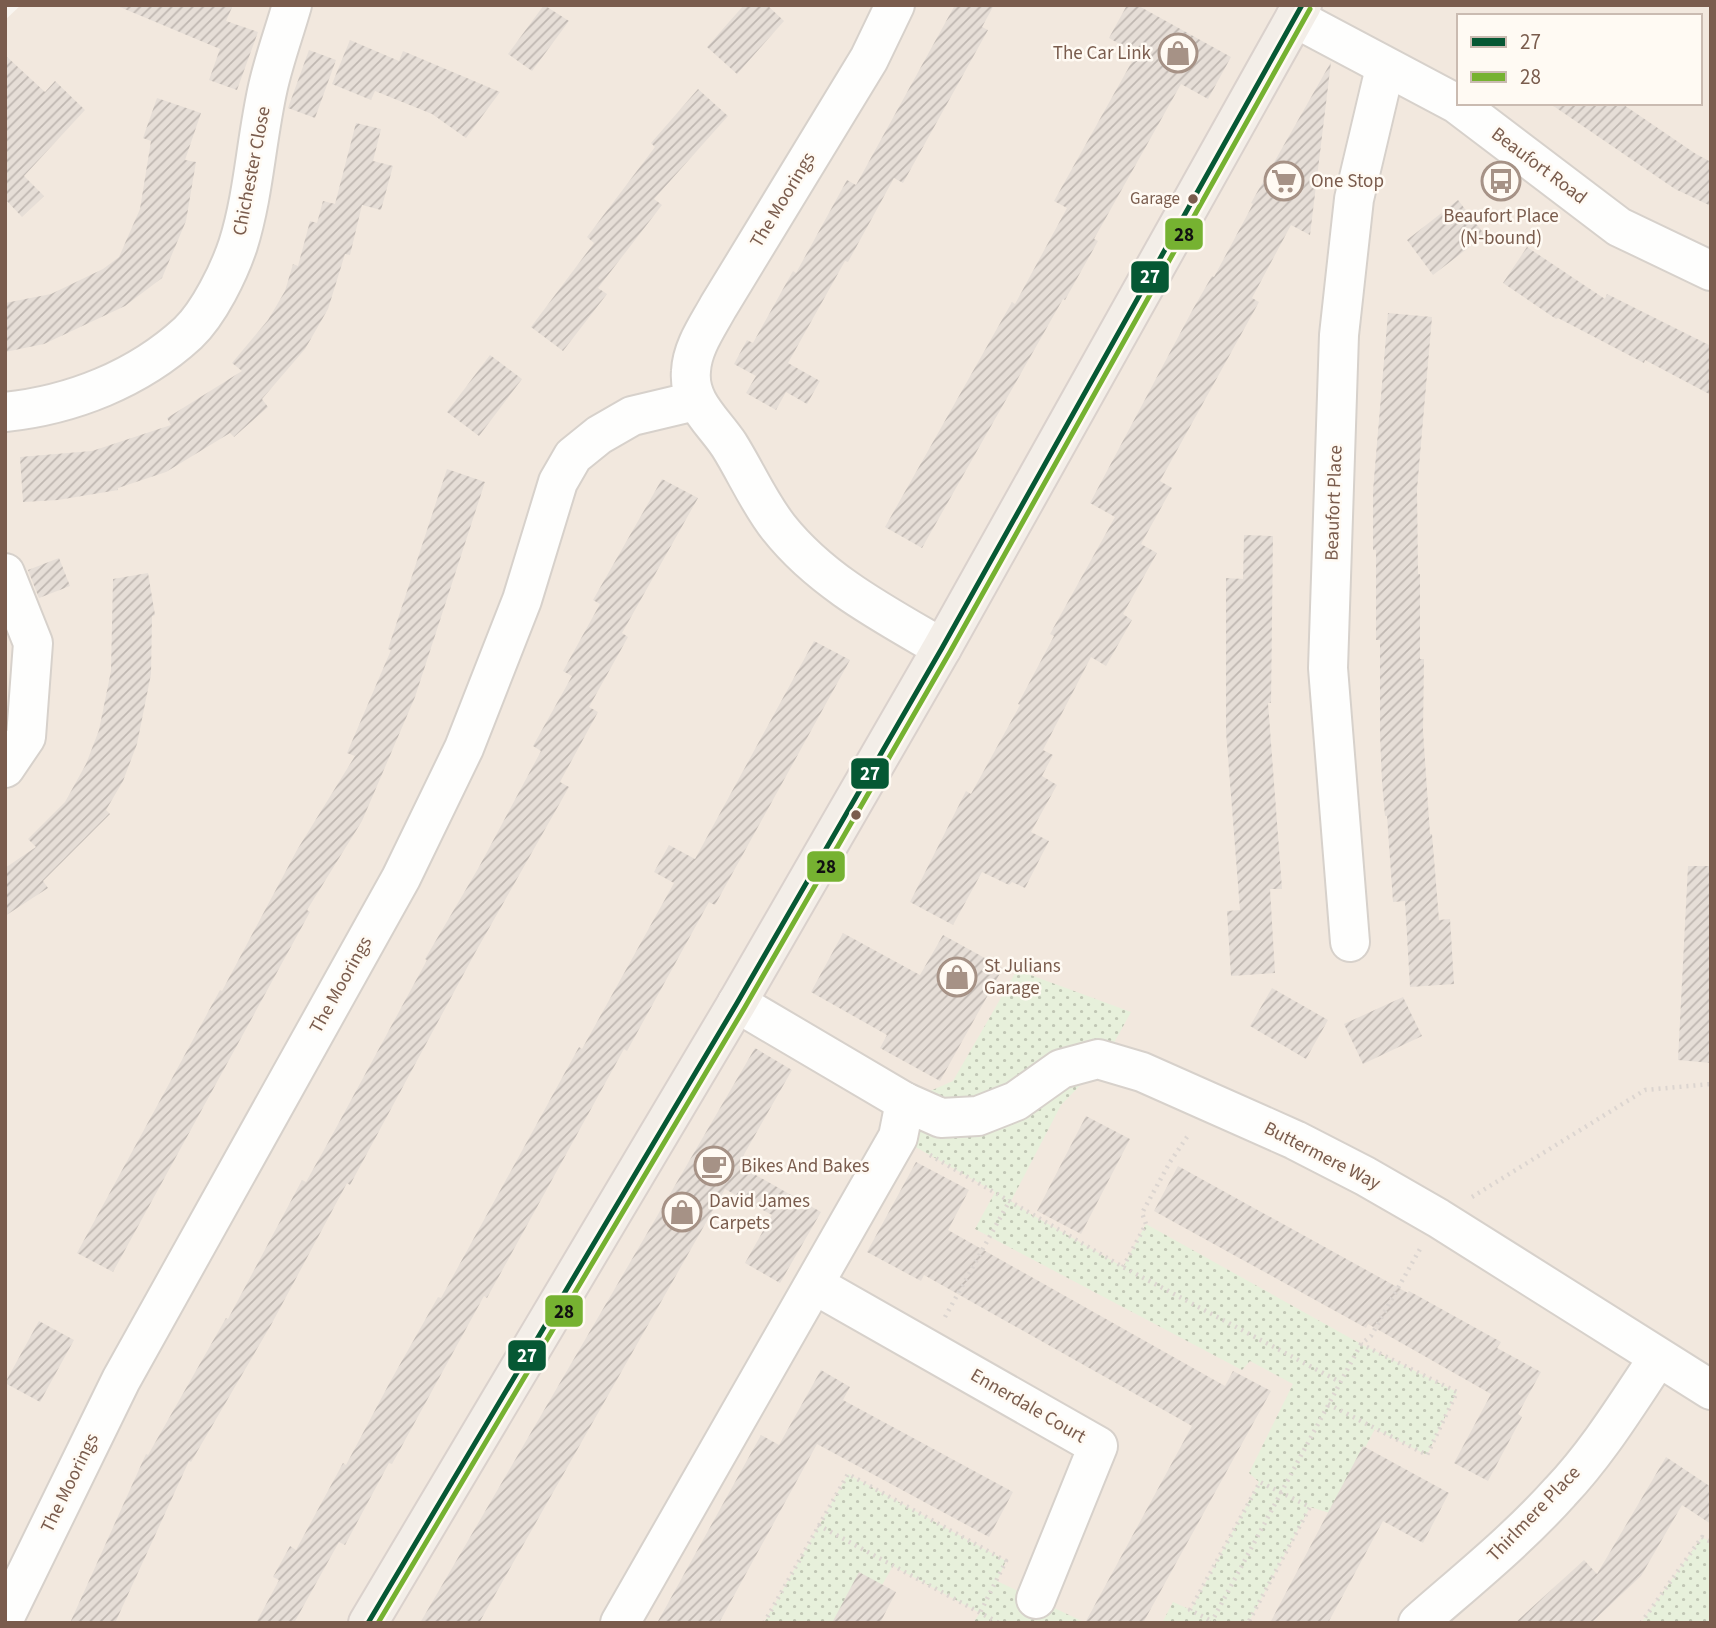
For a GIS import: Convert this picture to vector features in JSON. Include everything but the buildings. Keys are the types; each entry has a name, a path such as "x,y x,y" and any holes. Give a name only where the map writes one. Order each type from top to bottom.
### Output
{"main road":[{"path":"368,1623 737,1003 942,648 1299,12"}],"street":[{"name":"Chichester Close","path":"5,412 36,409 110,386 152,362 190,331 209,305 237,247 250,197 268,87 292,5"},
{"name":"The Moorings","path":"5,1617 121,1380 401,878 464,748 522,600 558,482 573,456 599,435 632,416 695,401 691,372 698,343 869,59 895,5"},
{"name":"Beaufort Road","path":"1299,12 1385,68 1457,104"},
{"name":"Beaufort Place","path":"1350,942 1328,668 1339,335 1354,199 1385,68"},
{"name":"Beaufort Road","path":"1458,105 1619,227 1711,271"},
{"path":"695,401 727,443 778,527 815,566 863,602 942,648"},
{"path":"5,573 33,643 26,737 5,768"},
{"name":"Buttermere Way","path":"737,1003 902,1120 978,1116 1016,1101 1061,1069 1098,1059 1142,1072 1295,1140 1364,1176 1437,1218 1711,1390"},
{"path":"620,1623 815,1285 902,1120"},
{"name":"Ennerdale Court","path":"815,1285 1098,1446 1036,1599"},
{"name":"Thirlmere Place","path":"1418,1623 1522,1532 1562,1490 1607,1434 1658,1358"}],"path":[{"path":"1248,1623 1310,1507 1281,1492 1260,1482 1190,1610 1213,1622 1281,1492 1361,1344 1371,1336 1437,1218 1644,1090 1711,1084"},
{"path":"1123,1267 1146,1224 1142,1213 1170,1161 1210,1104"},
{"path":"902,1120 1029,1213 1123,1267 1340,1382"},
{"path":"937,1354 936,1333 1010,1200"},
{"path":"1328,1404 1427,1455 1457,1392 1361,1344"},
{"path":"764,1623 848,1474 1006,1561 980,1613"},
{"path":"818,1525 999,1623"},
{"path":"1641,1623 1702,1537 1711,1542"}],"shaded area":[{"path":"21,5 1711,5 1711,1623 5,1623 5,20"}],"green space":[{"path":"1017,970 1131,1012 1104,1061 1061,1105 1011,1201 1123,1267 1146,1224 1361,1344 1457,1392 1427,1455 1375,1429 1330,1513 1310,1507 1248,1623 1162,1623 1173,1602 1191,1610 1259,1482 1249,1473 1293,1384 1250,1361 1242,1370 975,1229 995,1192 898,1137 905,1102 953,1081"},
{"path":"848,1474 1006,1561 997,1581 1086,1623 973,1623 980,1613 893,1566 860,1623 764,1623"},
{"path":"1702,1537 1711,1542 1711,1623 1641,1623"}],"transit line":[{"name":"27","path":"368,1623 737,1003 942,648 1302,5"},
{"name":"28","path":"378,1623 745,1007 950,652 1310,9"}],"place":[{"name":"The Car Link","path":"1178,53"},
{"name":"One Stop","path":"1284,181"},
{"name":"Beaufort Place (N-bound)","path":"1501,181"},
{"name":"Garage","path":"1193,199"},
{"name":"St Julians Garage","path":"957,977"},
{"name":"Bikes And Bakes","path":"714,1166"},
{"name":"David James Carpets","path":"682,1212"}]}
